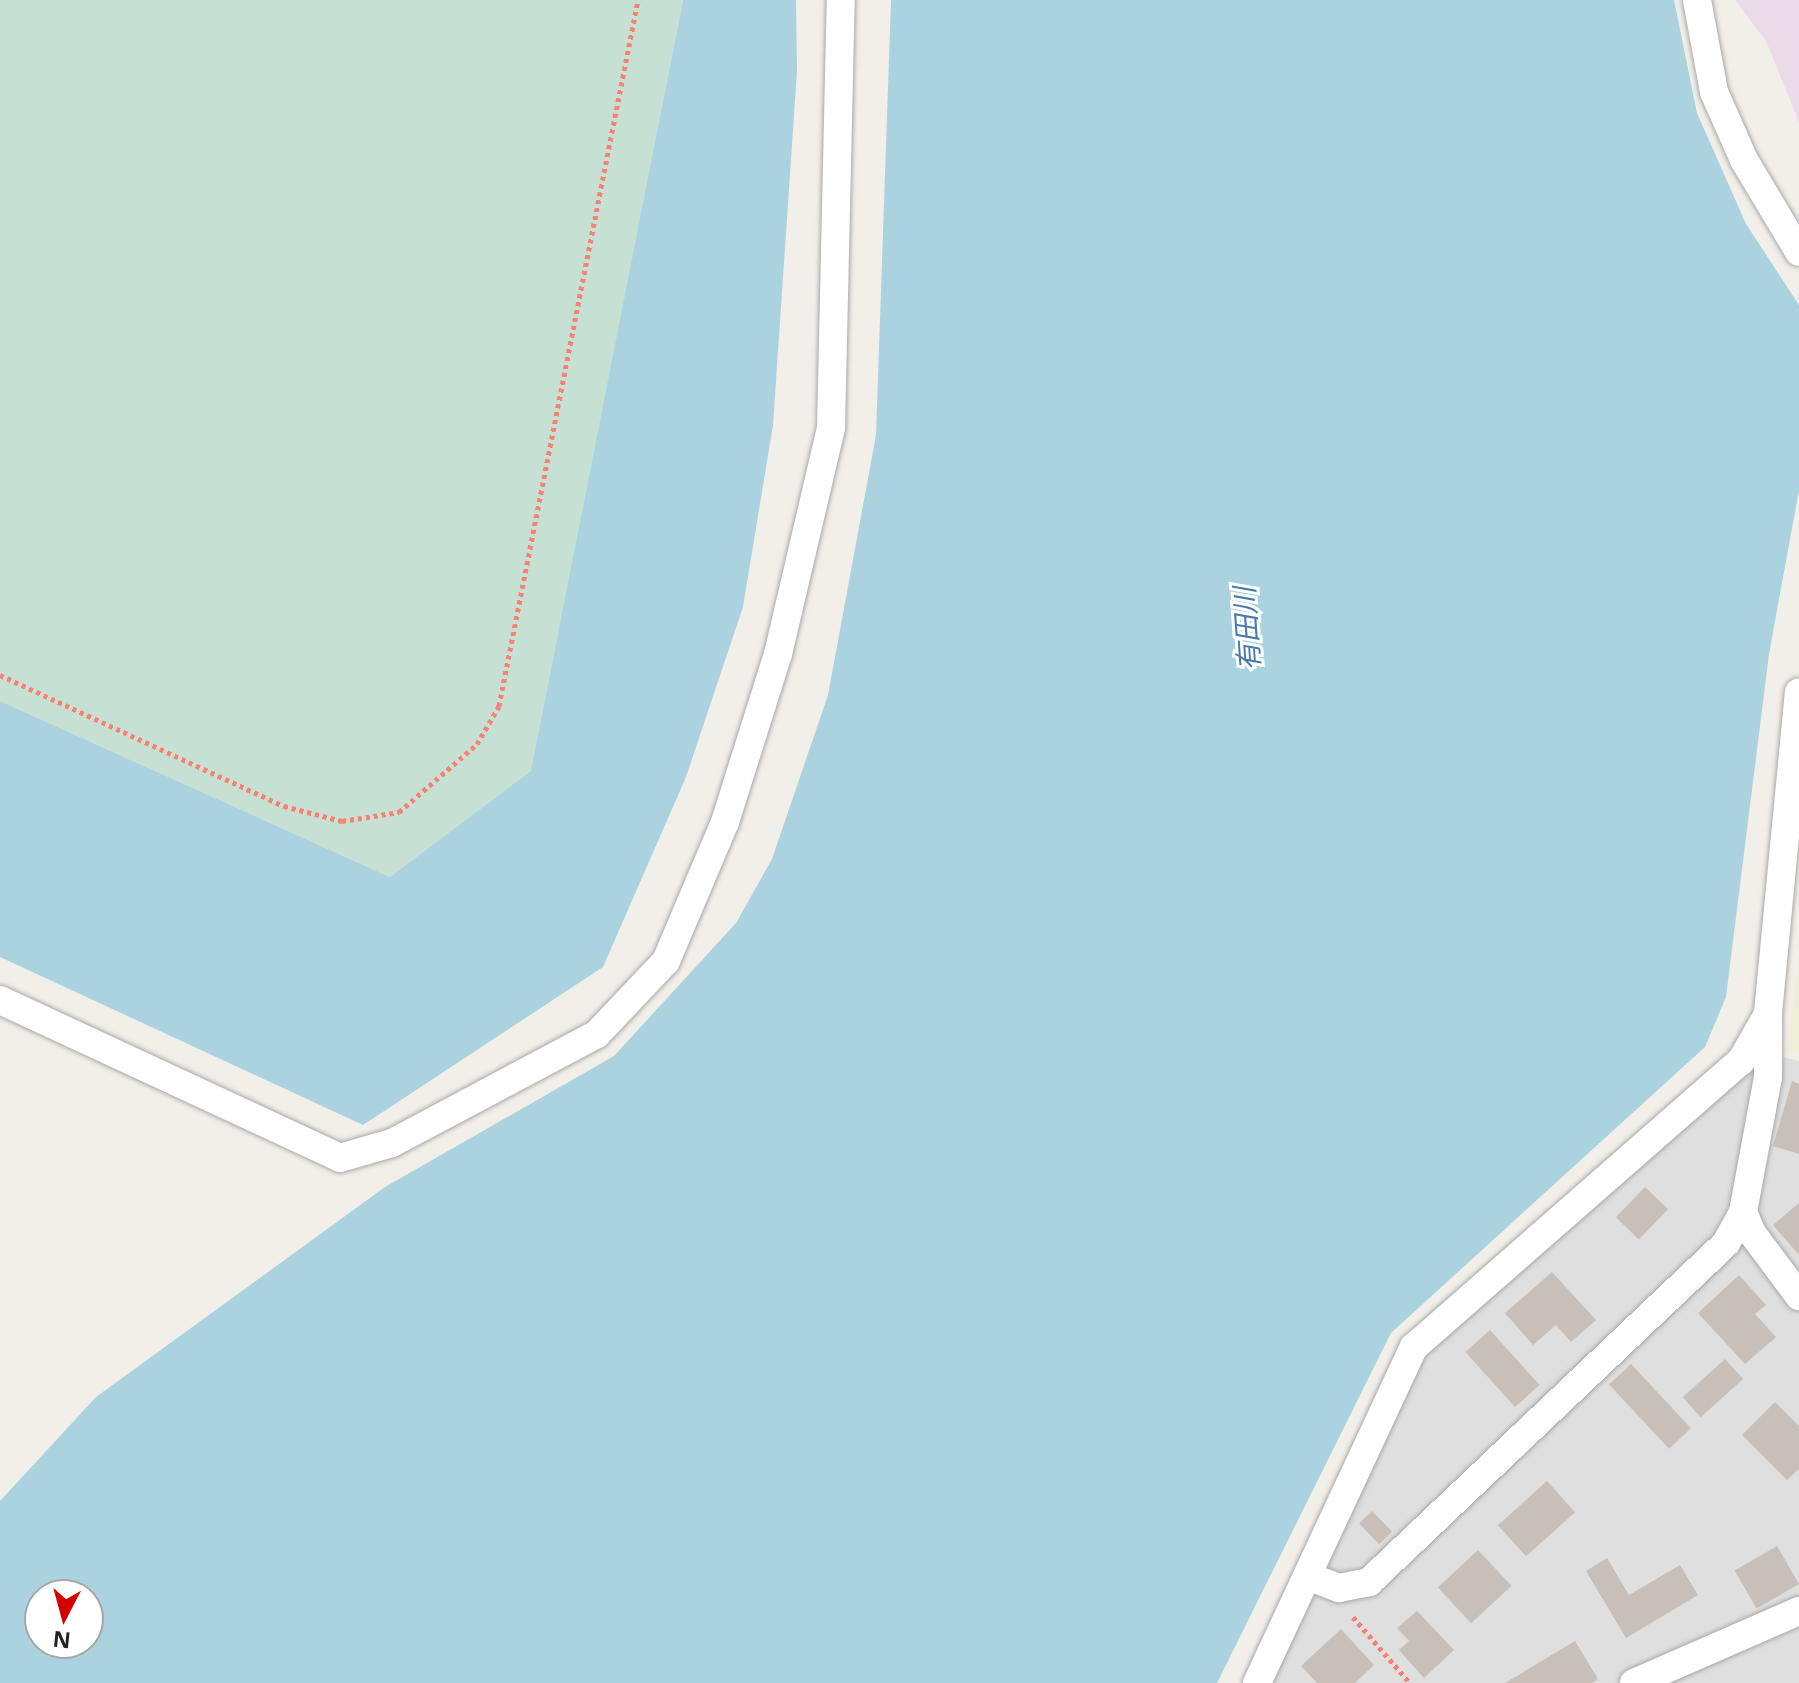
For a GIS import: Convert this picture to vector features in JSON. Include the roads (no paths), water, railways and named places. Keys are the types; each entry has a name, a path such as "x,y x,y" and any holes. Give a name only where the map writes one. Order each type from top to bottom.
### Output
{"street":[{"path":"0,1000 340,1158 392,1143 597,1034 666,961 725,822 778,654 831,428 841,0"},
{"path":"1697,0 1714,92 1744,160 1799,252"},
{"path":"1310,1577 1339,1588 1369,1582 1726,1243 1743,1212 1768,1077 1768,1013 1799,692"},
{"path":"1257,1683 1310,1577 1414,1347 1741,1061 1768,1013"},
{"path":"1743,1212 1752,1233 1799,1296"},
{"path":"1634,1683 1799,1611"}],"water":[{"path":"683,0 796,0 797,71 773,425 743,607 686,777 603,967 363,1125 0,957 0,701 390,877 531,771"},
{"name":"有田川","path":"891,0 1674,0 1697,113 1746,224 1799,305 1799,490 1769,654 1726,997 1705,1047 1391,1333 1217,1683 0,1683 0,1501 96,1397 385,1187 614,1056 736,923 772,859 828,695 876,435"}]}
